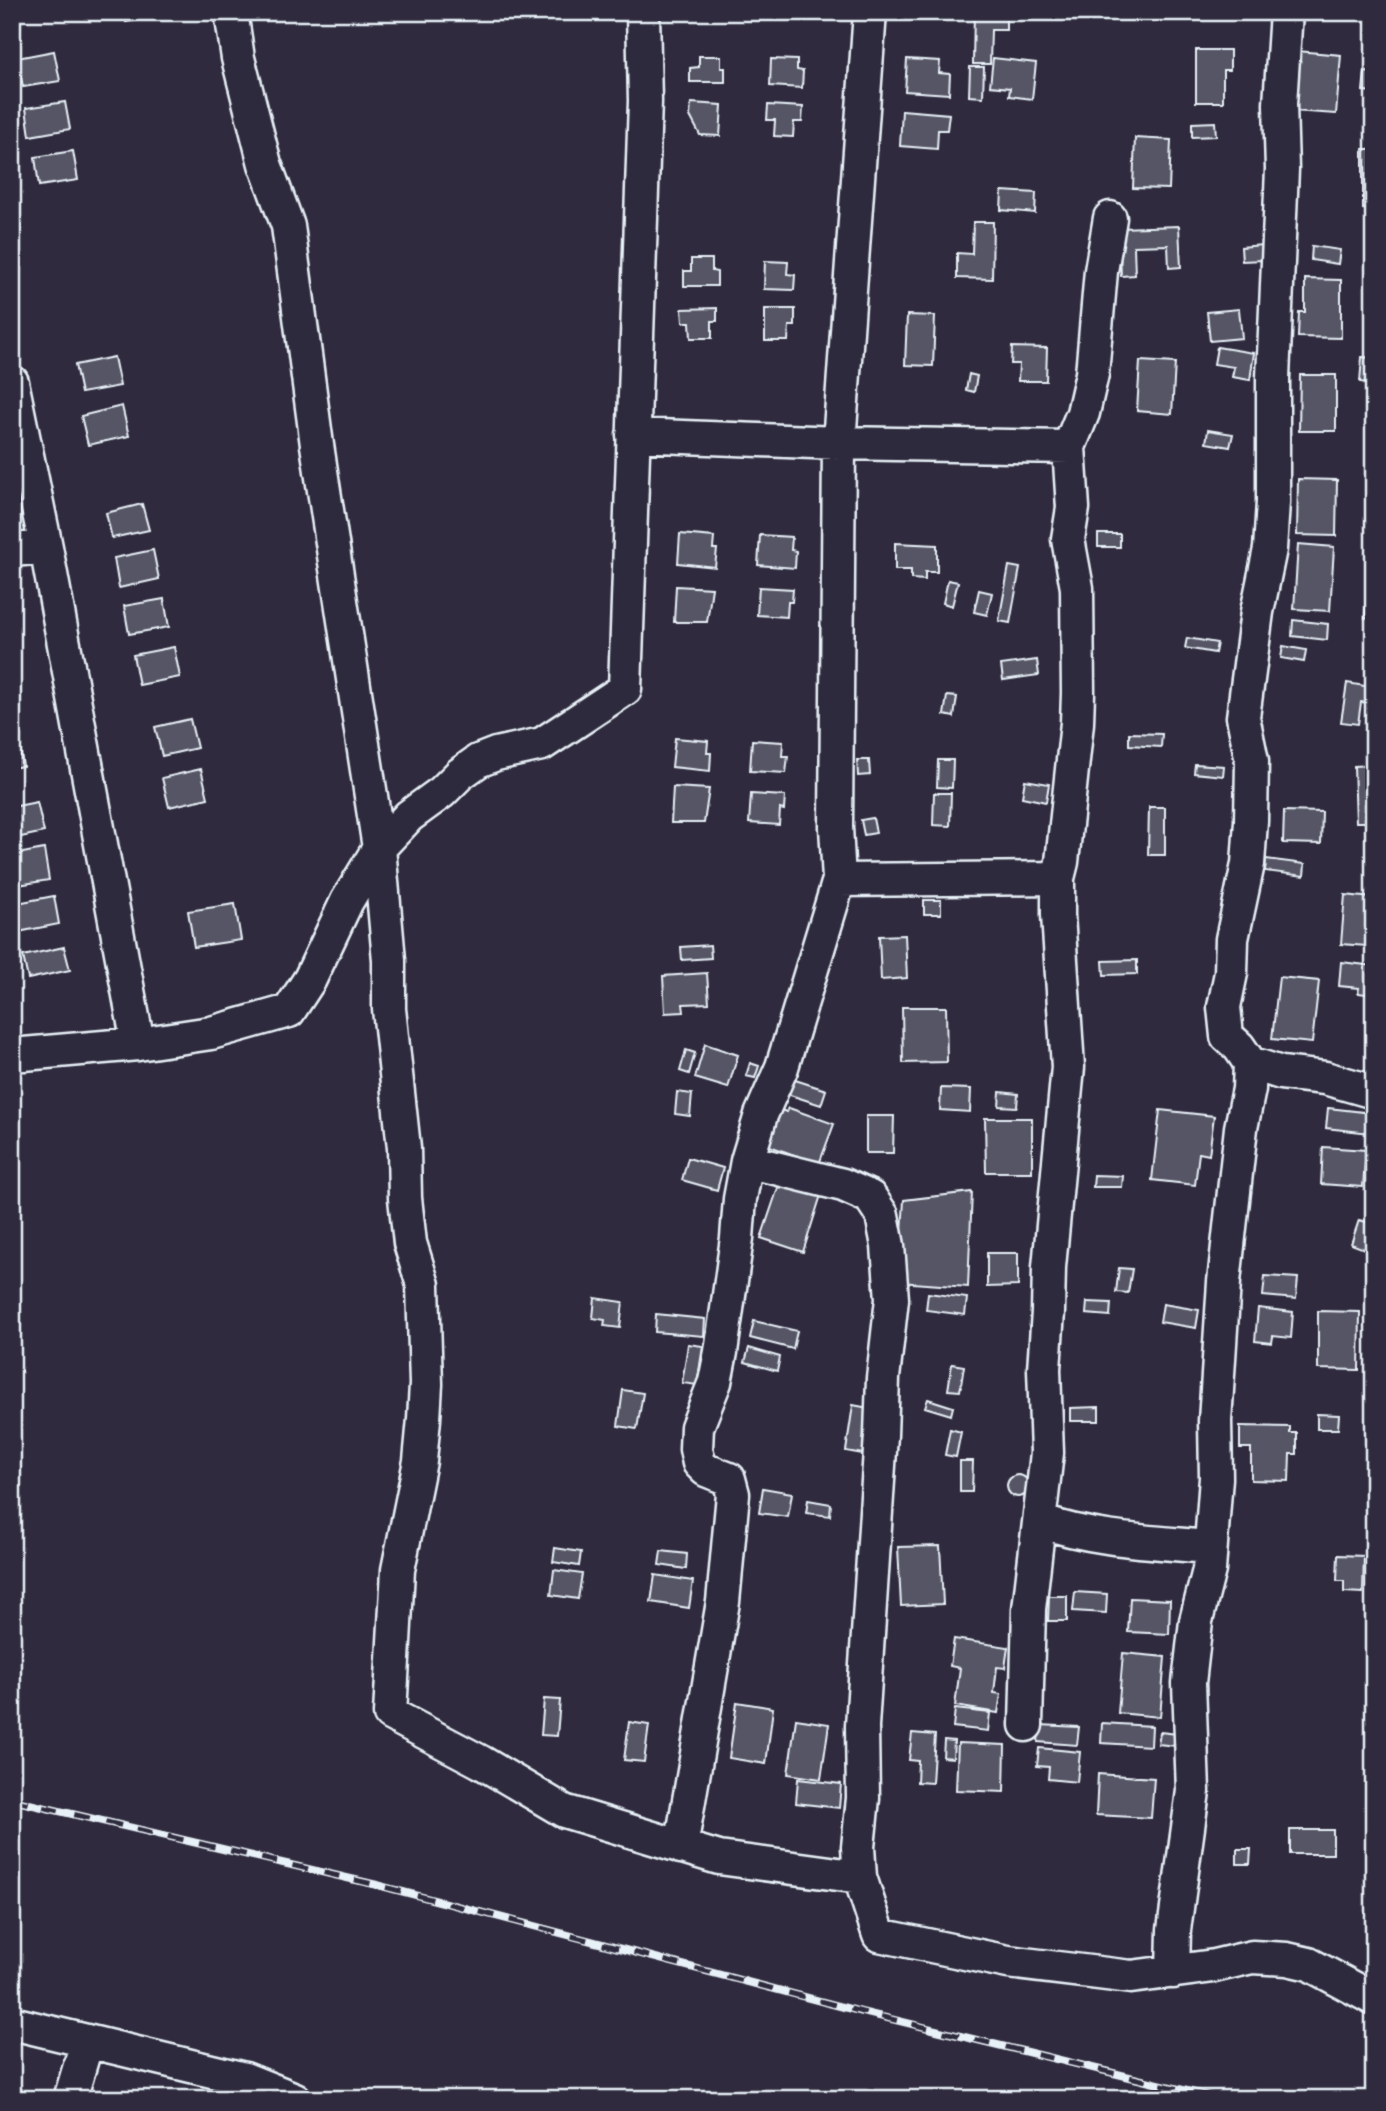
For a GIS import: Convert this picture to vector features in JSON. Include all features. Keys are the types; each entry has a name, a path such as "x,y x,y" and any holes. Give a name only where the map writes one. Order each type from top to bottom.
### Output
{"street":[{"path":"231,12 238,58 262,150 288,226 315,431 379,848 389,960 390,1019 404,1148 405,1198 410,1243 423,1285 426,1384 420,1461 398,1570 390,1714 481,1762 564,1811 719,1858 860,1877"},
{"path":"12,1055 138,1044 211,1033 289,1011 310,979 347,901 379,848 409,816 478,761 496,754 542,744 625,689 645,101 643,12"},
{"path":"681,1847 723,1602 733,1493 729,1479 706,1470 699,1463 696,1449 697,1427 715,1382 721,1352 747,1161 761,1115 782,1067 839,880 836,827 839,443 870,12"},
{"path":"1173,1972 1174,1930 1193,1791 1189,1683 1196,1621 1209,1570 1216,1478 1216,1408 1224,1282 1241,1128 1249,1089 1250,1063 1240,1047 1227,1036 1224,1007 1231,973 1232,939 1248,864 1252,761 1243,717 1257,612 1270,549 1273,502 1273,378 1282,169 1280,104 1286,12"},
{"path":"1026,1725 1029,1609 1047,1453 1044,1369 1049,1266 1068,1067 1058,878 1077,723 1079,611 1068,540 1073,508 1069,447 1083,413 1092,374 1101,271 1110,218"},
{"path":"12,382 46,547 138,1044"},
{"path":"633,435 839,443 1069,447"},
{"path":"12,550 46,547"},
{"path":"839,880 1058,878"},
{"path":"1250,1063 1281,1073 1325,1078 1374,1092"},
{"path":"747,1161 843,1185 870,1197 882,1215 888,1246 892,1299 883,1378 864,1678 863,1798 858,1847 860,1877 878,1935 1008,1962 1131,1977 1214,1966 1252,1956 1287,1959 1309,1964 1374,1998"},
{"path":"1040,1521 1054,1527 1114,1538 1209,1547"},
{"path":"12,2023 245,2079 295,2099"},
{"path":"71,2099 87,2042"}],"building":[{"path":"124,12 167,12 167,15 126,22"},
{"path":"813,12 833,12 834,17 813,18"},
{"path":"974,12 1006,12 1006,30 991,30 990,64 973,64"},
{"path":"1135,12 1164,12 1164,19 1135,20"},
{"path":"1196,50 1230,50 1230,70 1223,70 1223,102 1196,102"},
{"path":"54,51 60,81 23,87 17,58"},
{"path":"1297,51 1341,55 1336,114 1293,111"},
{"path":"699,56 721,56 721,68 725,68 725,82 690,82 690,68 699,67"},
{"path":"993,58 1036,63 1032,99 1009,96 1010,88 990,86"},
{"path":"771,59 797,60 797,70 803,71 802,88 770,86"},
{"path":"907,59 940,61 939,73 950,74 949,94 905,91"},
{"path":"970,67 984,67 983,97 969,96"},
{"path":"1365,72 1374,73 1374,92 1363,91"},
{"path":"65,102 70,129 30,136 26,108"},
{"path":"691,103 722,105 720,136 700,135 690,116"},
{"path":"768,105 803,107 802,122 794,122 793,137 774,136 775,120 767,120"},
{"path":"902,110 949,114 947,130 938,130 937,149 900,146"},
{"path":"1215,122 1216,136 1192,137 1192,123"},
{"path":"1135,138 1171,140 1169,189 1133,188"},
{"path":"1363,149 1374,149 1374,210 1363,209"},
{"path":"73,151 78,180 39,186 35,157"},
{"path":"1002,191 1036,193 1035,213 1001,210"},
{"path":"973,222 993,222 992,279 957,278 957,253 972,254"},
{"path":"1179,226 1181,267 1169,268 1168,245 1134,246 1135,275 1121,276 1119,228"},
{"path":"1262,245 1264,260 1242,261 1241,247"},
{"path":"1312,246 1340,250 1338,264 1311,260"},
{"path":"691,259 712,259 712,271 717,272 717,286 684,286 684,271 691,271"},
{"path":"765,261 788,262 787,274 795,275 794,290 764,289"},
{"path":"1305,279 1341,280 1341,338 1298,337 1299,312 1305,312"},
{"path":"717,308 717,321 712,321 712,338 691,338 690,322 683,322 682,309"},
{"path":"765,309 795,309 795,326 789,326 788,341 765,341"},
{"path":"1239,309 1242,338 1210,341 1207,312"},
{"path":"907,315 935,316 933,366 905,365"},
{"path":"1012,347 1047,348 1046,381 1018,381 1019,364 1011,364"},
{"path":"1217,347 1254,353 1250,380 1232,377 1234,367 1214,364"},
{"path":"114,357 120,386 81,393 75,365"},
{"path":"1362,357 1374,358 1374,384 1360,382"},
{"path":"1140,361 1175,363 1172,414 1137,411"},
{"path":"969,374 977,376 974,392 966,390"},
{"path":"1300,375 1336,375 1336,431 1299,431"},
{"path":"122,406 129,436 88,445 81,416"},
{"path":"1208,430 1233,434 1230,447 1206,443"},
{"path":"1298,479 1337,480 1336,536 1297,535"},
{"path":"142,504 149,530 112,538 106,513"},
{"path":"680,534 714,537 713,549 717,549 715,567 678,563"},
{"path":"1098,534 1120,534 1120,547 1098,547"},
{"path":"760,535 792,537 791,550 796,551 795,568 758,565"},
{"path":"895,543 937,545 937,572 925,572 925,580 911,579 911,570 895,570"},
{"path":"1298,544 1334,547 1330,611 1294,609"},
{"path":"153,550 159,579 119,588 114,558"},
{"path":"1370,565 1374,565 1374,619 1365,618"},
{"path":"1009,566 1020,568 1010,623 999,621"},
{"path":"948,580 958,582 952,606 943,603"},
{"path":"676,586 712,588 707,622 674,622"},
{"path":"759,587 793,589 792,602 788,602 787,617 757,615"},
{"path":"979,590 992,593 987,615 974,612"},
{"path":"164,599 169,627 129,634 124,606"},
{"path":"1293,620 1328,624 1327,640 1292,636"},
{"path":"1187,638 1217,643 1215,653 1185,648"},
{"path":"1283,646 1306,650 1304,662 1281,658"},
{"path":"174,647 180,677 139,685 133,655"},
{"path":"1037,660 1039,675 1003,680 1001,665"},
{"path":"1347,683 1371,687 1369,703 1361,702 1358,724 1341,722"},
{"path":"947,696 957,697 954,717 944,715"},
{"path":"190,719 197,748 162,756 155,727"},
{"path":"17,733 23,766 12,768 12,734"},
{"path":"1129,733 1162,734 1161,747 1129,745"},
{"path":"675,738 708,741 707,753 711,753 710,771 672,767"},
{"path":"752,740 783,742 782,756 788,756 786,773 750,771"},
{"path":"857,760 869,760 870,775 858,776"},
{"path":"938,760 953,760 952,788 937,787"},
{"path":"1195,764 1224,766 1223,776 1194,773"},
{"path":"1374,765 1374,822 1356,822 1354,766"},
{"path":"201,769 208,798 169,807 162,778"},
{"path":"1025,780 1049,784 1046,802 1022,797"},
{"path":"673,787 709,789 704,823 671,823"},
{"path":"934,793 951,793 950,826 933,825"},
{"path":"751,794 785,796 784,810 780,809 779,825 749,823"},
{"path":"37,802 44,832 12,839 12,807"},
{"path":"1149,807 1165,807 1165,855 1148,855"},
{"path":"1284,811 1322,812 1321,844 1283,843"},
{"path":"873,818 876,833 864,835 861,820"},
{"path":"44,849 49,880 12,886 12,855"},
{"path":"1266,859 1305,864 1304,876 1265,871"},
{"path":"1345,895 1372,898 1367,946 1341,944"},
{"path":"54,896 59,924 18,932 12,904"},
{"path":"924,900 941,900 941,914 924,914"},
{"path":"235,904 241,940 194,947 188,911"},
{"path":"905,935 907,978 881,980 879,936"},
{"path":"710,945 711,958 682,960 681,947"},
{"path":"64,947 70,970 28,979 23,956"},
{"path":"1137,960 1137,974 1104,975 1103,961"},
{"path":"1341,962 1374,966 1374,995 1358,993 1359,988 1339,986"},
{"path":"707,973 709,1003 683,1004 684,1012 665,1013 663,976"},
{"path":"1279,977 1319,981 1312,1043 1272,1039"},
{"path":"902,1007 946,1007 947,1062 903,1063"},
{"path":"705,1044 738,1055 728,1088 695,1078"},
{"path":"686,1050 695,1053 689,1074 680,1071"},
{"path":"750,1063 759,1066 755,1078 746,1076"},
{"path":"789,1078 826,1090 821,1105 784,1093"},
{"path":"941,1088 971,1089 970,1112 940,1110"},
{"path":"677,1092 692,1094 690,1116 675,1114"},
{"path":"1000,1092 1018,1094 1017,1107 999,1106"},
{"path":"789,1108 834,1124 819,1164 767,1145 780,1110 787,1112"},
{"path":"1328,1108 1372,1113 1370,1133 1326,1128"},
{"path":"1160,1110 1214,1116 1209,1155 1199,1153 1195,1185 1152,1180"},
{"path":"866,1116 894,1116 893,1153 866,1153"},
{"path":"985,1118 1032,1118 1032,1172 986,1172"},
{"path":"1323,1147 1366,1150 1363,1187 1321,1184"},
{"path":"688,1158 723,1168 717,1190 682,1180"},
{"path":"1094,1175 1123,1176 1122,1187 1093,1187"},
{"path":"780,1182 821,1195 803,1252 761,1238"},
{"path":"972,1192 968,1287 899,1282 904,1200"},
{"path":"1359,1220 1374,1224 1367,1250 1351,1244"},
{"path":"987,1253 1018,1253 1018,1286 987,1287"},
{"path":"1119,1268 1132,1269 1128,1293 1116,1292"},
{"path":"1265,1276 1298,1278 1296,1299 1263,1296"},
{"path":"928,1293 967,1298 965,1315 926,1310"},
{"path":"595,1298 623,1302 620,1328 604,1326 605,1320 593,1318"},
{"path":"1087,1302 1111,1303 1110,1316 1086,1314"},
{"path":"1163,1304 1199,1310 1196,1328 1160,1322"},
{"path":"1258,1308 1293,1312 1291,1338 1273,1336 1272,1343 1255,1341"},
{"path":"1318,1311 1360,1312 1359,1370 1318,1369"},
{"path":"656,1314 705,1319 704,1336 655,1332"},
{"path":"754,1321 797,1331 793,1349 750,1338"},
{"path":"688,1344 703,1346 697,1385 682,1383"},
{"path":"749,1348 780,1357 777,1371 745,1362"},
{"path":"952,1364 964,1366 960,1391 948,1390"},
{"path":"623,1390 643,1393 637,1429 618,1426"},
{"path":"928,1399 953,1407 951,1415 925,1407"},
{"path":"853,1405 869,1408 863,1454 846,1451"},
{"path":"1099,1407 1099,1421 1070,1421 1070,1408"},
{"path":"1317,1414 1339,1415 1338,1429 1317,1429"},
{"path":"1240,1426 1290,1427 1290,1433 1297,1433 1297,1454 1290,1454 1289,1481 1251,1480 1251,1448 1240,1448"},
{"path":"950,1429 961,1432 956,1457 945,1455"},
{"path":"960,1461 973,1461 972,1492 960,1492"},
{"path":"1014,1475 1022,1475 1029,1482 1029,1490 1022,1497 1014,1497 1007,1490 1007,1482"},
{"path":"763,1488 792,1493 788,1517 759,1513"},
{"path":"808,1500 831,1504 830,1516 806,1513"},
{"path":"940,1546 943,1604 901,1606 898,1547"},
{"path":"555,1548 581,1552 579,1566 553,1562"},
{"path":"661,1551 687,1554 686,1569 659,1565"},
{"path":"1338,1555 1364,1556 1363,1593 1344,1592 1344,1581 1337,1581"},
{"path":"554,1570 582,1574 578,1599 551,1595"},
{"path":"655,1575 693,1581 689,1608 651,1602"},
{"path":"1075,1592 1107,1594 1106,1613 1073,1611"},
{"path":"1049,1596 1067,1596 1067,1621 1048,1621"},
{"path":"1130,1598 1170,1600 1169,1634 1128,1632"},
{"path":"954,1639 1008,1647 1005,1668 997,1667 994,1693 1001,1694 998,1713 955,1706 960,1668 950,1666"},
{"path":"1123,1653 1165,1657 1160,1717 1118,1713"},
{"path":"544,1699 560,1700 557,1736 541,1735"},
{"path":"737,1702 773,1708 766,1764 729,1758"},
{"path":"955,1709 990,1713 988,1731 953,1727"},
{"path":"796,1719 829,1724 821,1779 788,1774"},
{"path":"629,1722 649,1725 644,1762 624,1760"},
{"path":"1102,1723 1152,1726 1151,1746 1101,1743"},
{"path":"1040,1725 1079,1727 1077,1745 1038,1742"},
{"path":"1160,1732 1177,1734 1176,1746 1158,1744"},
{"path":"912,1733 935,1735 932,1783 917,1782 918,1761 909,1760"},
{"path":"944,1740 954,1741 953,1758 943,1757"},
{"path":"958,1743 1005,1745 1004,1792 956,1790"},
{"path":"1039,1748 1080,1752 1077,1782 1048,1779 1049,1767 1037,1766"},
{"path":"1098,1774 1154,1778 1151,1818 1096,1815"},
{"path":"798,1779 841,1784 839,1808 796,1803"},
{"path":"1290,1830 1333,1830 1333,1854 1290,1854"},
{"path":"1237,1849 1251,1849 1250,1864 1237,1864"}],"railway":[{"path":"12,1800 377,1885 862,2012 1220,2099"}]}
